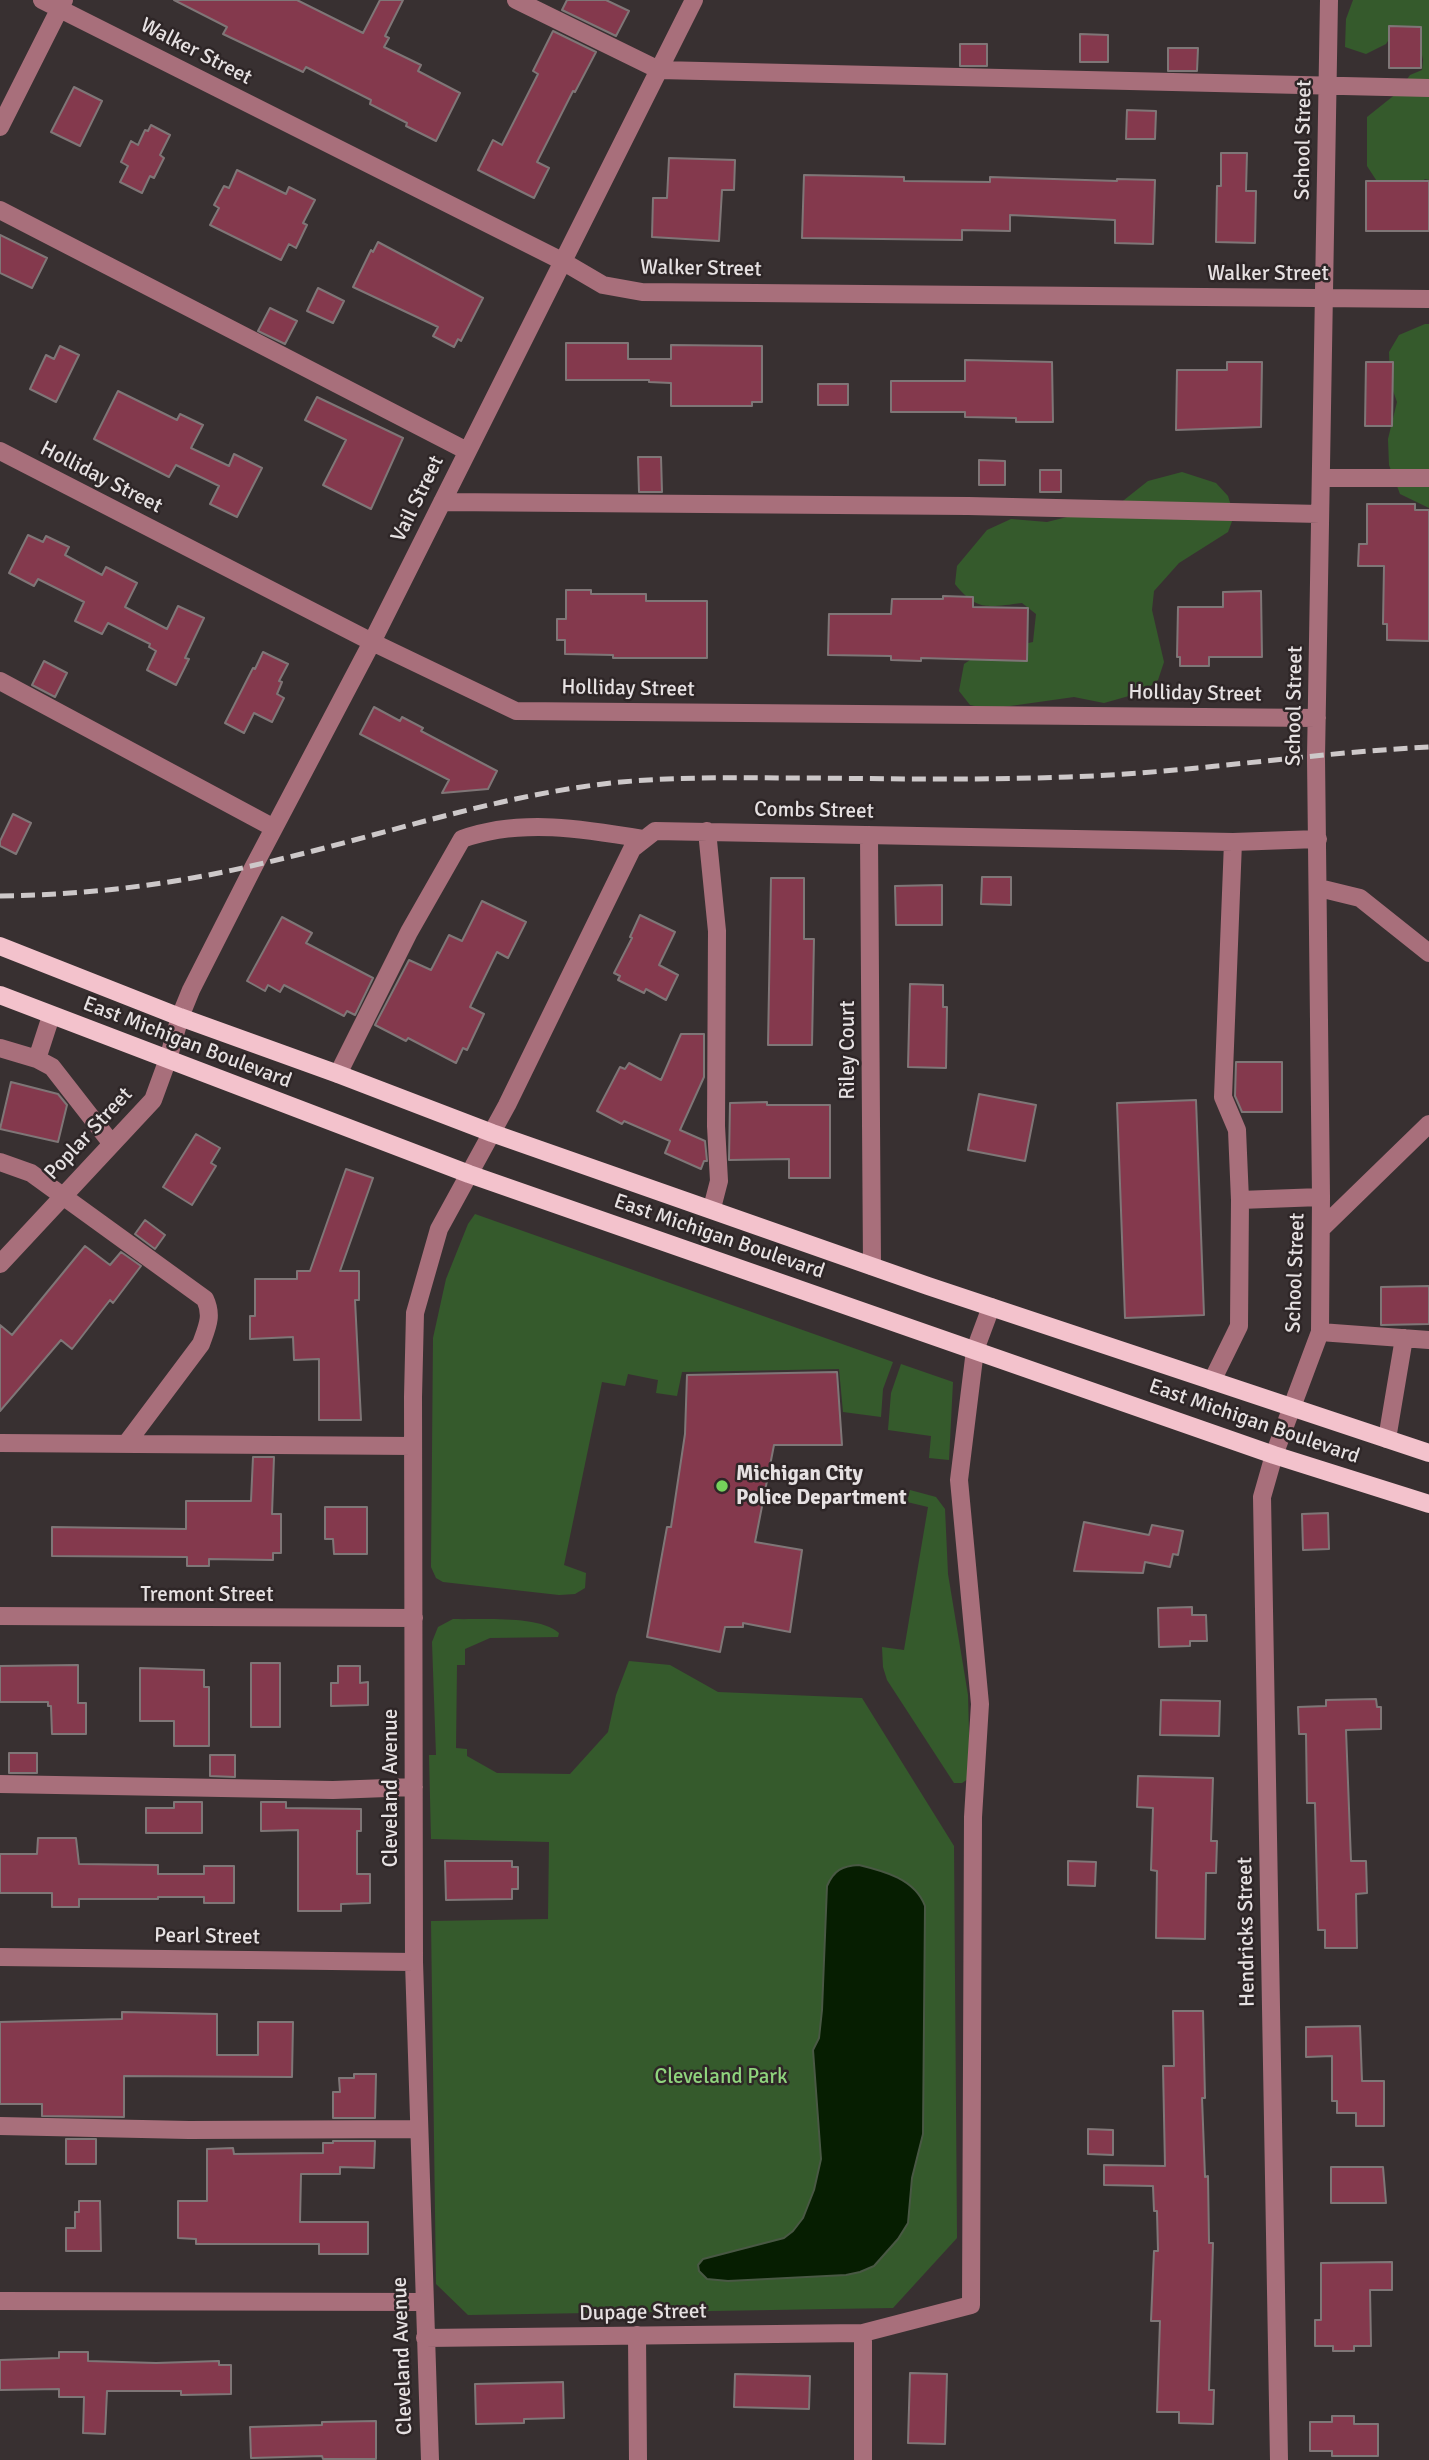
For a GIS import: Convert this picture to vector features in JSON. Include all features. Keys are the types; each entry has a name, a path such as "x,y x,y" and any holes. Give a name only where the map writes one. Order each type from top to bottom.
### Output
{"main road":[{"name":"East Michigan Boulevard","path":"0,946 180,1017 492,1133 991,1307 1429,1453"},
{"name":"East Michigan Boulevard","path":"0,995 469,1174 1274,1455 1429,1504"}],"street":[{"name":"Walker Street","path":"42,0 62,4 562,261 603,285 642,292 1429,299"},
{"path":"516,0 659,70 1429,88"},
{"name":"Vail Street","path":"180,1017 274,828 372,642 694,0"},
{"name":"School Street","path":"1292,1409 1320,1332 1317,718 1329,0"},
{"path":"0,127 62,4"},
{"path":"0,210 467,451"},
{"name":"Holliday Street","path":"0,451 372,642 516,711 1317,718"},
{"path":"1321,478 1429,478"},
{"path":"442,502 968,506 1320,514"},
{"path":"0,681 274,828"},
{"path":"338,1074 409,932 462,839 493,830 542,827 644,839"},
{"name":"Combs Street","path":"644,839 655,831 707,831 1233,842 1318,839"},
{"path":"707,831 717,931 716,1112 719,1181 712,1209"},
{"name":"Riley Court","path":"869,835 872,1266"},
{"path":"492,1133 632,849 644,839"},
{"path":"1212,1381 1239,1326 1240,1200 1237,1130 1223,1097 1233,842"},
{"path":"1319,888 1360,898 1429,953"},
{"path":"37,1059 51,1016"},
{"name":"Poplar Street","path":"0,1264 153,1100 180,1017"},
{"path":"0,1048 52,1066 112,1144"},
{"path":"1321,1229 1429,1124"},
{"name":"Cleveland Avenue","path":"430,2460 414,1962 415,1313 439,1229 492,1133"},
{"path":"0,1162 31,1173 64,1195 205,1299 210,1311 201,1344 126,1444"},
{"path":"1240,1200 1321,1197"},
{"path":"975,1350 991,1307"},
{"path":"1320,1332 1429,1340"},
{"path":"1387,1439 1405,1338"},
{"name":"Dupage Street","path":"425,2338 863,2333 971,2305 973,1817 980,1704 959,1480 975,1350"},
{"name":"Hendricks Street","path":"1279,2460 1262,1497 1274,1455 1292,1409"},
{"path":"0,1443 413,1446"},
{"name":"Tremont Street","path":"0,1616 414,1618"},
{"path":"0,1784 333,1790 414,1787"},
{"name":"Pearl Street","path":"0,1957 414,1962"},
{"path":"0,2126 189,2130 419,2129"},
{"path":"0,2301 424,2302"},
{"path":"863,2333 863,2460"},
{"path":"637,2335 638,2460"}],"green space":[{"path":"1353,0 1429,0 1429,180 1425,179 1402,197 1380,186 1367,166 1367,117 1397,93 1410,75 1422,70 1423,60 1417,30 1395,30 1386,44 1366,54 1345,47 1346,19"},
{"path":"1429,324 1429,508 1400,494 1389,465 1388,439 1397,402 1390,382 1389,352 1399,335"},
{"path":"1182,472 1216,483 1228,496 1234,516 1228,532 1179,563 1154,591 1152,610 1164,662 1158,680 1143,692 1104,703 1074,697 989,709 970,705 959,691 964,664 979,654 1033,642 1036,614 1022,603 992,606 977,603 955,584 957,566 987,530 1011,519 1047,522 1119,504 1148,481"},
{"path":"475,1214 893,1362 883,1389 881,1417 843,1412 839,1369 682,1372 677,1396 656,1393 658,1380 628,1374 625,1386 602,1382 564,1565 586,1573 585,1588 575,1594 559,1595 443,1582 436,1578 431,1567 433,1338 446,1279 468,1224"},
{"path":"901,1364 953,1382 949,1460 929,1458 931,1436 888,1430 891,1393"},
{"path":"910,1490 936,1497 945,1509 948,1574 968,1695 970,1770 968,1779 962,1783 954,1783 887,1680 883,1667 882,1647 904,1650 928,1507 907,1502"},
{"name":"Cleveland Park","path":"453,1619 524,1621 550,1627 559,1633 558,1637 490,1638 465,1649 465,1665 457,1665 456,1748 467,1749 467,1756 497,1773 570,1774 608,1732 616,1695 629,1661 670,1665 718,1692 862,1698 954,1846 957,2238 893,2308 468,2315 436,2284 431,1921 548,1919 549,1842 431,1839 429,1755 436,1755 432,1642 438,1627"}],"shaded area":[{"path":"859,1865 898,1878 914,1889 925,1906 923,2134 912,2178 908,2223 874,2266 860,2272 728,2281 707,2279 699,2271 698,2265 703,2259 784,2238 793,2231 803,2218 814,2190 821,2159 813,2050 819,2038 822,2010 827,1886 839,1870"}],"building":[{"path":"174,0 297,0 363,33 380,0 403,0 385,36 389,38 384,47 421,65 418,71 460,93 436,141 370,104 371,100 306,67 303,72 223,34 227,27"},
{"path":"567,0 606,0 629,11 616,36 562,10"},
{"path":"1389,26 1421,27 1421,68 1389,68"},
{"path":"553,31 596,52 537,162 549,168 534,198 478,170 493,140 502,145 538,74 533,71"},
{"path":"1080,34 1108,35 1108,62 1080,62"},
{"path":"960,44 987,44 987,66 960,66"},
{"path":"1168,48 1198,48 1197,71 1168,71"},
{"path":"74,87 102,101 80,146 51,132"},
{"path":"1127,110 1156,111 1155,139 1126,139"},
{"path":"151,125 170,135 160,155 164,158 154,178 150,176 142,193 120,182 128,166 121,162 131,141 138,145 145,130 148,131"},
{"path":"1221,153 1247,153 1246,191 1256,191 1255,243 1216,242 1217,186 1221,186"},
{"path":"669,158 735,160 734,190 722,190 719,241 652,237 653,198 667,198"},
{"path":"237,170 286,194 289,187 315,200 303,223 307,225 296,248 289,244 281,260 210,225 219,208 214,205 224,186 229,188"},
{"path":"804,175 904,177 904,181 990,182 990,177 1155,180 1153,244 1115,243 1115,220 1010,215 1010,231 962,230 962,240 802,238"},
{"path":"1366,181 1429,181 1429,231 1366,231"},
{"path":"0,235 47,258 32,288 0,273"},
{"path":"378,242 483,298 461,341 458,339 454,347 433,336 438,327 353,287 371,250 373,252"},
{"path":"318,288 344,301 333,323 307,311"},
{"path":"270,308 297,321 285,344 258,331"},
{"path":"566,343 628,343 628,359 671,359 671,345 762,346 762,402 752,402 752,406 671,406 671,383 649,380 566,380"},
{"path":"60,346 79,355 56,402 30,389 46,355 54,359"},
{"path":"965,360 1052,362 1053,422 965,417 965,412 891,412 891,381 965,381"},
{"path":"1227,362 1262,362 1261,427 1176,430 1177,370 1227,370"},
{"path":"1366,362 1393,362 1392,426 1365,426"},
{"path":"818,384 848,384 848,405 818,405"},
{"path":"118,391 177,420 180,414 203,425 191,448 229,466 234,454 262,468 237,517 210,504 219,486 176,465 169,477 94,439"},
{"path":"317,397 403,438 371,509 323,485 346,440 305,420"},
{"path":"638,457 661,457 662,492 639,492"},
{"path":"979,460 1005,461 1005,485 979,485"},
{"path":"1040,470 1061,470 1061,492 1040,492"},
{"path":"1367,504 1415,504 1415,510 1429,510 1429,641 1387,640 1387,624 1383,624 1384,566 1358,566 1359,544 1367,544"},
{"path":"28,535 43,542 46,536 69,547 65,555 102,575 106,567 137,583 125,607 167,629 178,606 204,618 185,658 189,659 176,685 147,670 156,651 149,647 150,644 108,623 102,634 75,621 84,602 38,579 34,586 9,573"},
{"path":"566,590 591,590 591,594 646,594 646,601 707,601 707,658 613,658 613,655 565,654 565,640 557,640 557,619 566,619"},
{"path":"1261,591 1262,657 1209,657 1209,666 1180,666 1180,657 1177,657 1178,607 1223,607 1223,592"},
{"path":"943,596 973,597 973,607 1028,608 1027,661 921,658 921,661 891,660 891,656 828,655 829,614 891,614 892,599 943,599"},
{"path":"263,652 288,664 279,681 282,682 277,694 284,698 272,722 254,713 244,733 225,723"},
{"path":"44,661 67,673 55,697 32,685"},
{"path":"374,707 400,721 402,717 423,728 421,731 497,771 488,789 442,793 449,780 360,734"},
{"path":"13,814 31,823 16,854 0,846"},
{"path":"982,877 1011,877 1011,905 981,904"},
{"path":"771,878 804,878 804,939 814,939 812,1045 768,1045"},
{"path":"942,885 942,925 896,925 895,886"},
{"path":"482,901 526,922 508,958 497,952 470,1007 484,1014 467,1050 463,1048 456,1063 408,1038 406,1041 375,1025 409,960 431,970 449,935 462,941"},
{"path":"640,915 675,932 659,965 678,975 666,1000 646,989 644,993 618,980 620,976 614,973 632,938 630,937"},
{"path":"282,917 312,933 306,943 373,978 355,1015 347,1011 344,1016 284,985 280,992 268,985 265,991 247,981"},
{"path":"910,984 943,985 943,1007 947,1007 946,1068 908,1067"},
{"path":"681,1034 704,1034 704,1077 680,1130 705,1141 707,1161 704,1161 701,1169 665,1153 670,1141 624,1121 622,1124 597,1111 620,1067 625,1069 629,1063 661,1080"},
{"path":"1236,1062 1282,1062 1282,1112 1242,1112 1235,1096"},
{"path":"11,1082 58,1094 67,1105 58,1142 0,1129"},
{"path":"979,1094 1036,1105 1025,1161 968,1150"},
{"path":"1196,1100 1204,1315 1125,1318 1117,1103"},
{"path":"767,1102 767,1105 830,1105 830,1178 789,1178 789,1159 729,1160 730,1103"},
{"path":"196,1134 220,1148 211,1163 216,1166 192,1205 163,1187"},
{"path":"346,1169 373,1178 340,1271 359,1271 359,1300 355,1300 361,1420 319,1420 319,1359 294,1360 293,1337 250,1339 250,1316 255,1316 255,1279 297,1279 297,1271 310,1271"},
{"path":"145,1220 165,1235 155,1249 135,1234"},
{"path":"85,1246 110,1265 121,1252 141,1266 113,1303 110,1300 72,1349 61,1340 0,1411 0,1325 12,1335"},
{"path":"1429,1286 1429,1324 1381,1325 1381,1287"},
{"name":"Michigan City Police Department","path":"837,1372 842,1445 774,1445 755,1542 802,1550 790,1632 743,1623 743,1627 725,1627 720,1652 647,1637 667,1527 671,1527 685,1434 687,1375"},
{"path":"253,1457 274,1457 272,1514 281,1514 281,1553 273,1553 273,1560 209,1559 209,1566 187,1566 187,1557 52,1556 52,1527 186,1529 186,1501 251,1501"},
{"path":"325,1507 367,1507 367,1554 334,1554 333,1539 325,1539"},
{"path":"1328,1513 1329,1549 1303,1550 1302,1514"},
{"path":"1084,1522 1149,1535 1152,1525 1183,1531 1178,1555 1173,1554 1170,1567 1145,1562 1143,1573 1074,1571"},
{"path":"1192,1607 1192,1615 1206,1615 1207,1641 1190,1641 1190,1646 1159,1647 1158,1608"},
{"path":"251,1663 280,1663 280,1727 251,1727"},
{"path":"78,1665 78,1703 86,1703 86,1734 52,1734 51,1706 48,1706 48,1702 0,1702 0,1666"},
{"path":"338,1666 360,1666 360,1683 368,1682 368,1705 331,1706 331,1683 338,1683"},
{"path":"140,1668 204,1670 204,1687 209,1687 209,1746 174,1746 174,1721 140,1721"},
{"path":"1376,1699 1377,1707 1381,1707 1381,1729 1346,1730 1351,1861 1366,1861 1367,1893 1356,1894 1357,1948 1325,1948 1325,1930 1318,1930 1315,1803 1307,1803 1306,1734 1299,1734 1298,1707 1326,1706 1326,1700"},
{"path":"1161,1700 1220,1701 1219,1736 1160,1735"},
{"path":"9,1753 37,1753 37,1773 9,1773"},
{"path":"210,1755 235,1755 235,1777 210,1776"},
{"path":"1138,1776 1213,1778 1211,1841 1217,1841 1216,1873 1206,1873 1205,1939 1156,1938 1157,1871 1151,1870 1153,1808 1137,1807"},
{"path":"174,1802 202,1802 202,1833 146,1833 146,1808 174,1808"},
{"path":"261,1802 286,1802 286,1808 361,1809 361,1831 357,1831 357,1874 370,1874 370,1903 341,1904 341,1911 298,1911 298,1830 261,1831"},
{"path":"38,1838 76,1838 79,1864 158,1865 158,1874 204,1874 204,1866 234,1866 234,1903 204,1903 204,1897 158,1897 79,1899 79,1907 52,1907 52,1893 0,1893 0,1854 37,1854"},
{"path":"445,1861 512,1861 512,1867 518,1867 518,1889 512,1889 512,1899 446,1900"},
{"path":"1068,1861 1096,1862 1095,1886 1068,1885"},
{"path":"1173,2011 1203,2011 1205,2177 1208,2176 1209,2243 1213,2243 1209,2390 1214,2390 1213,2424 1179,2423 1179,2412 1157,2412 1160,2321 1151,2321 1154,2251 1158,2251 1153,2186 1104,2185 1104,2165 1165,2166 1163,2066 1174,2066"},
{"path":"122,2012 217,2014 217,2055 258,2055 258,2022 293,2022 292,2077 124,2076 124,2117 42,2116 42,2104 0,2104 0,2022 122,2019"},
{"path":"1360,2026 1362,2081 1384,2081 1384,2126 1356,2126 1356,2113 1337,2113 1337,2101 1332,2101 1332,2056 1306,2057 1306,2027"},
{"path":"354,2074 376,2074 375,2118 333,2118 333,2092 340,2092 339,2078 354,2078"},
{"path":"1088,2129 1113,2130 1113,2155 1088,2154"},
{"path":"66,2139 96,2139 96,2164 66,2164"},
{"path":"375,2141 374,2168 340,2167 340,2174 301,2174 300,2222 368,2222 368,2254 319,2254 319,2244 196,2244 196,2239 178,2238 178,2201 207,2201 207,2149 233,2148 234,2154 323,2153 323,2143"},
{"path":"1331,2167 1383,2167 1386,2203 1331,2203"},
{"path":"79,2201 100,2201 101,2251 66,2251 66,2228 75,2228 75,2212 79,2212"},
{"path":"1392,2262 1392,2290 1370,2290 1371,2346 1354,2346 1354,2351 1333,2351 1333,2346 1315,2346 1315,2320 1321,2320 1321,2263"},
{"path":"59,2352 88,2352 88,2361 219,2361 219,2365 231,2365 231,2394 181,2395 181,2391 107,2391 105,2434 83,2433 84,2397 59,2397 59,2389 0,2390 0,2360 59,2358"},
{"path":"910,2373 947,2374 945,2444 908,2443"},
{"path":"735,2374 810,2376 809,2409 734,2407"},
{"path":"563,2382 564,2418 524,2419 524,2423 476,2424 475,2384"},
{"path":"1332,2416 1354,2416 1354,2424 1378,2424 1378,2456 1332,2456 1332,2451 1310,2451 1310,2422 1332,2422"},
{"path":"376,2421 376,2459 323,2459 322,2456 251,2458 250,2427"}],"railway":[{"path":"0,896 64,894 189,879 296,855 475,808 565,789 611,783 712,778 1068,777 1429,747"}],"place":[{"name":"Michigan City Police Department","path":"722,1486"}]}
